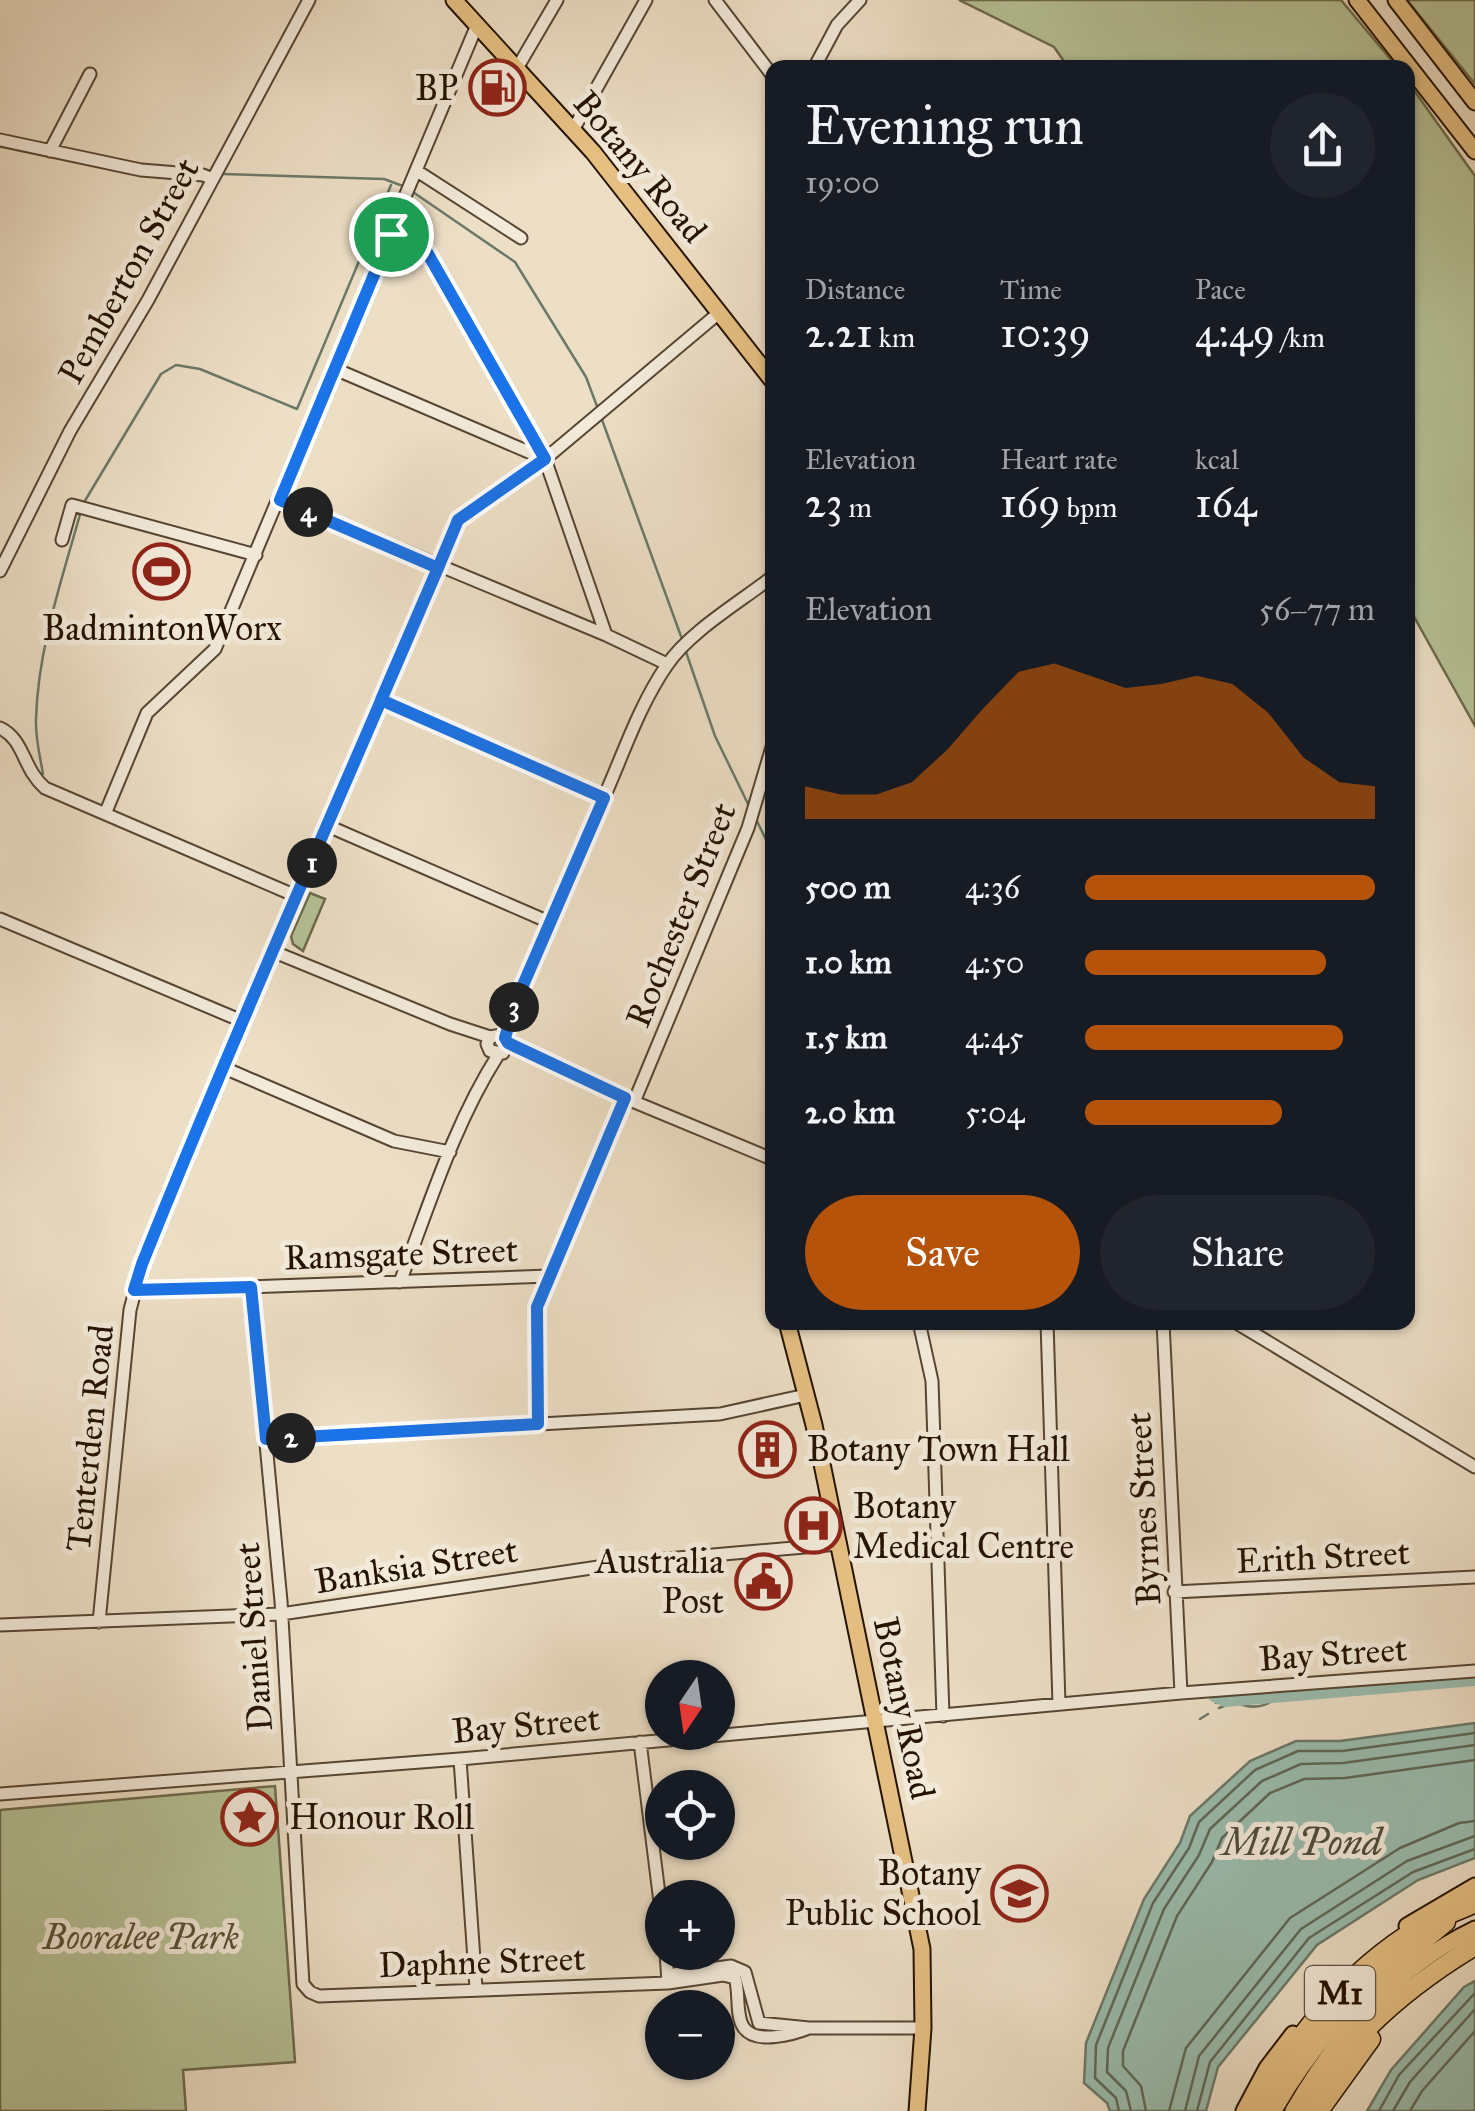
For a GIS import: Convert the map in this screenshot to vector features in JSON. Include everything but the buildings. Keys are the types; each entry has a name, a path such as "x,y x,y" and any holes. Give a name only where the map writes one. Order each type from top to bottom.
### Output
{"highway":[{"name":"M1","path":"1254,2111 1278,2066 1341,1992 1421,1926 1467,1907"},
{"name":"M1","path":"1272,2111 1315,2045 1343,2011 1398,1959 1467,1907"},
{"name":"M1","path":"1319,2111 1398,2003 1475,1946"},
{"path":"1304,2111 1356,2038 1398,2003"}],"main road":[{"name":"Botany Road","path":"454,0 613,176 765,371"},
{"path":"1357,0 1404,60"},
{"path":"1396,0 1475,102"},
{"path":"1415,74 1475,150"},
{"name":"Botany Road","path":"788,1330 839,1544 922,1949 916,2111"},
{"path":"1244,2111 1267,2068 1330,1992 1396,1933 1475,1886"},
{"path":"1293,2111 1315,2073 1376,2001 1414,1967 1475,1929"}],"street":[{"path":"516,70 557,0"},
{"path":"573,130 646,0"},
{"path":"715,0 765,66"},
{"path":"818,60 837,25 860,0"},
{"name":"Pemberton Street","path":"0,570 70,431 148,300 304,2"},
{"path":"104,814 147,713 215,649 477,25"},
{"path":"50,150 90,74"},
{"path":"0,140 141,170 213,179"},
{"path":"417,171 520,238"},
{"path":"391,234 424,247 545,459 606,635"},
{"name":"Tenterden Road","path":"100,1622 134,1290 142,1264 458,520 545,459 720,312"},
{"path":"335,370 545,459"},
{"path":"280,500 667,664"},
{"path":"62,540 72,505 256,555"},
{"path":"400,1282 450,1152 549,922 667,664 765,582"},
{"path":"381,700 604,798"},
{"path":"0,728 18,742 30,775 45,788 296,896"},
{"name":"Rochester Street","path":"538,1424 537,1307 748,828 765,771"},
{"path":"328,826 549,922"},
{"path":"0,919 242,1021"},
{"path":"272,951 765,1156"},
{"path":"222,1068 394,1142 450,1152"},
{"name":"Ramsgate Street","path":"134,1290 549,1276"},
{"name":"Daniel Street","path":"251,1287 281,1614 303,1984"},
{"path":"921,1330 932,1381 943,1716"},
{"path":"1047,1330 1059,1704"},
{"name":"Byrnes Street","path":"1163,1330 1181,1693"},
{"path":"1247,1330 1475,1467"},
{"path":"266,1439 720,1414 806,1396"},
{"name":"Banksia Street","path":"0,1625 281,1614 632,1562 839,1544"},
{"name":"Erith Street","path":"1174,1592 1475,1577"},
{"name":"Bay Street","path":"0,1794 460,1759 1475,1670"},
{"path":"640,1742 657,1880"},
{"path":"460,1759 476,1988"},
{"path":"667,1970 668,1982"},
{"name":"Daphne Street","path":"303,1984 319,1996 668,1982 723,1976 735,1978 740,2016 749,2032 765,2036 794,2034 809,2028 922,2028"}],"green space":[{"path":"959,0 1341,0 1391,60 1063,60 1054,47"},
{"path":"1407,0 1475,0 1475,84"},
{"path":"1415,92 1475,176 1475,726 1415,619"},
{"path":"310,893 325,899 303,951 293,944 291,936"},
{"name":"Booralee Park","path":"275,1786 295,2062 183,2070 186,2111 0,2111 0,1810"}],"water":[{"name":"Mill Pond","path":"1475,1723 1475,1858 1418,1880 1317,1945 1218,2067 1206,2111 1110,2111 1107,2103 1084,2083 1086,2043 1144,1899 1180,1843 1190,1816 1250,1761 1296,1741 1340,1741"},
{"path":"1475,1981 1475,2111 1367,2111 1391,2070 1464,1987"}],"waterway":[{"path":"223,174 384,179 403,186"},
{"path":"83,504 161,374 176,365 200,369 297,409 391,185"},
{"path":"410,190 515,262 586,377 598,409"},
{"path":"601,417 682,639"},
{"path":"43,774 36,726 41,666 81,511"},
{"path":"686,652 715,736 749,806"},
{"path":"755,817 765,838"},
{"path":"1214,1697 1225,1702 1475,1681"},
{"path":"1219,1708 1235,1702 1262,1705 1277,1697"},
{"path":"1216,1703 1225,1702"},
{"path":"1200,1719 1208,1714"}],"place":[{"name":"BP","path":"497,88"},
{"name":"BadmintonWorx","path":"162,572"},
{"name":"Botany Town Hall","path":"768,1449"},
{"name":"Botany Medical Centre","path":"814,1526"},
{"name":"Australia Post","path":"763,1581"},
{"name":"Honour Roll","path":"250,1817"},
{"name":"Botany Public School","path":"1020,1893"}],"route":[{"path":"391,234 280,500 438,568 381,700 604,798 514,1006 505,1038 536,1059 625,1098 537,1307 538,1424 266,1439 251,1287 134,1290 242,1021 314,858 438,568 458,520 545,459 424,247 391,234"}]}
